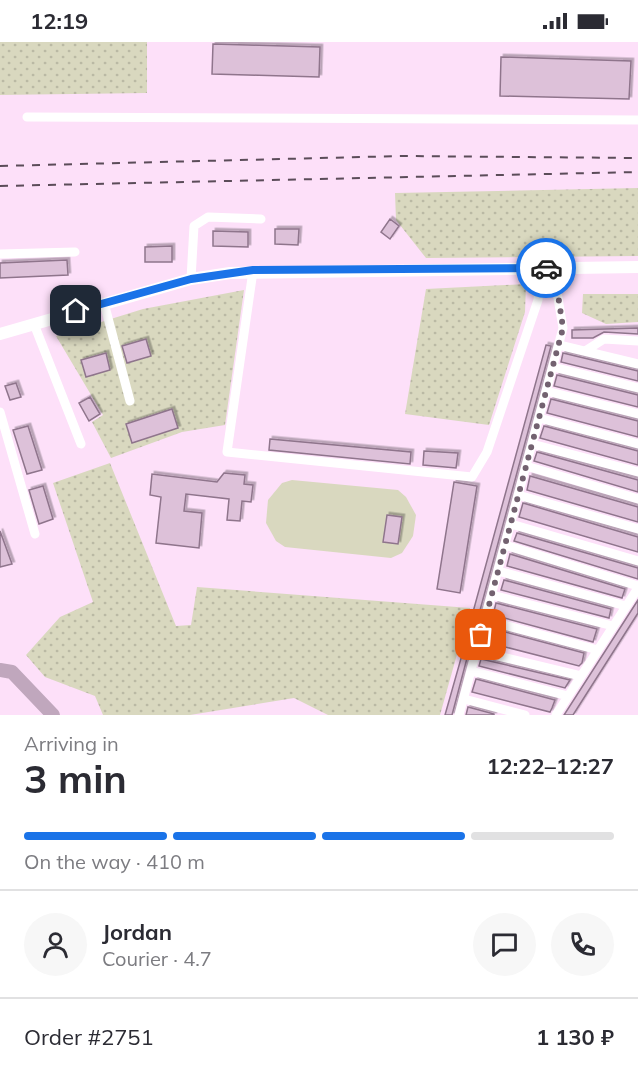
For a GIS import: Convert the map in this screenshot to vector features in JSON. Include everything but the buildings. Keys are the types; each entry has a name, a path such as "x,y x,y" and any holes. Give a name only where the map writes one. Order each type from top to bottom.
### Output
{"main road":[{"path":"0,333 191,279 253,270 638,267"}],"lane":[{"path":"27,117 638,120"},
{"path":"191,279 194,226 208,217 261,219"},
{"path":"0,254 75,252"},
{"path":"253,270 227,452 472,477 487,453 538,300 540,268"},
{"path":"459,715 563,328 554,268"},
{"path":"104,303 130,401"},
{"path":"34,324 81,444"},
{"path":"585,351 604,339 638,340"},
{"path":"559,345 638,364"},
{"path":"553,367 638,388"},
{"path":"546,391 638,414"},
{"path":"0,412 34,534"},
{"path":"539,418 638,444"},
{"path":"532,444 638,472"},
{"path":"526,466 638,499"},
{"path":"518,495 638,529"},
{"path":"510,524 638,561"},
{"path":"505,545 638,587 556,715"},
{"path":"498,571 626,606"},
{"path":"492,595 613,626"},
{"path":"485,620 598,650"},
{"path":"477,651 581,676"},
{"path":"471,671 568,696"},
{"path":"464,699 525,715"}],"green space":[{"path":"0,42 147,42 147,93 0,95"},
{"path":"638,188 638,256 426,258 396,220 395,193"},
{"path":"526,284 525,312 489,425 405,414 426,289"},
{"path":"244,290 225,425 182,432 111,458 92,422 103,415 56,336 143,309"},
{"path":"583,294 638,294 638,322 606,324 582,313"},
{"path":"110,463 176,626 191,625 197,587 470,608 440,715 328,715 294,698 190,715 103,715 95,696 45,677 26,655 60,617 93,602 53,483"},
{"path":"292,480 398,490 406,497 416,515 413,536 402,553 391,558 285,547 276,541 266,523 268,500 282,483"}],"waterway":[{"path":"0,670 12,672 53,715"}],"railway":[{"path":"0,166 402,156 638,158"},
{"path":"0,186 638,172"}],"way so far":[{"path":"481,635 563,328 554,268 546,268"}],"route":[{"path":"76,311 191,279 253,270 546,268"}]}
